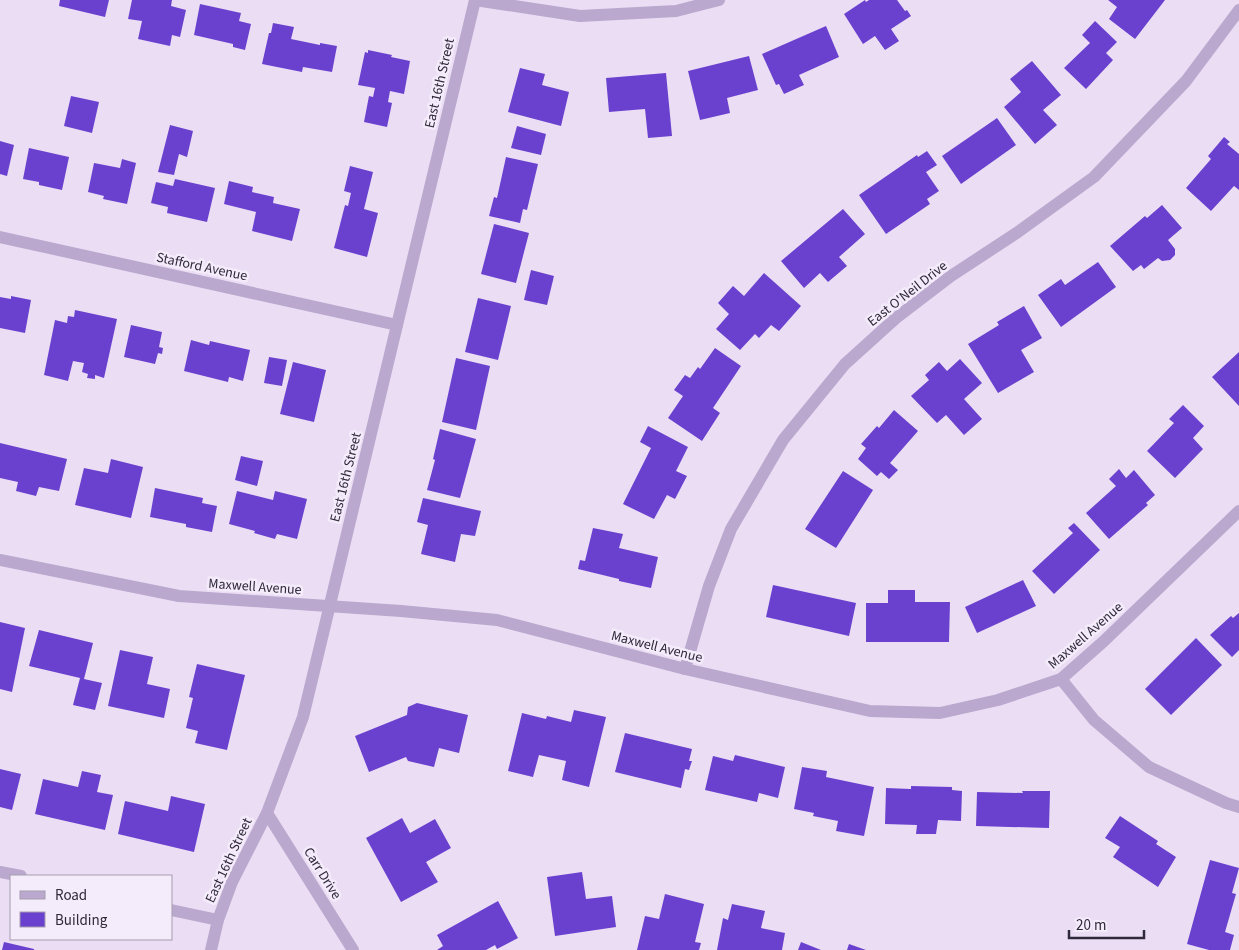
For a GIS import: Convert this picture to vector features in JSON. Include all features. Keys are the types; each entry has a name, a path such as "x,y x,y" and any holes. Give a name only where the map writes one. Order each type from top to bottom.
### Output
{"street":[{"path":"475,0 580,16 676,11 719,0"},
{"name":"East 16th Street","path":"211,950 218,920 232,882 267,812 303,717 475,0"},
{"name":"East O'Neil Drive","path":"685,669 709,586 731,529 783,440 845,364 896,318 951,276 1018,232 1094,177 1186,81 1239,10"},
{"name":"Stafford Avenue","path":"0,237 397,325"},
{"name":"Maxwell Avenue","path":"0,560 179,596 401,611 497,620 685,669 870,711 940,713 998,700 1061,679 1104,641 1239,511"},
{"path":"1061,679 1094,720 1149,767 1226,803 1239,807"},
{"name":"Carr Drive","path":"267,812 353,950"},
{"path":"0,872 16,875"},
{"path":"172,910 218,920"}],"building":[{"path":"60,0 109,0 105,17 59,6"},
{"path":"132,0 172,0 171,6 186,10 180,37 172,35 170,46 138,39 142,21 128,19"},
{"path":"865,0 866,2 869,0 897,0 911,16 891,29 899,41 885,50 875,36 863,44 844,14"},
{"path":"1108,0 1165,0 1135,39 1109,19 1117,7"},
{"path":"200,4 241,13 239,21 251,24 245,50 233,47 233,44 194,35"},
{"path":"1095,21 1117,42 1106,53 1113,60 1086,89 1064,68 1090,43 1082,35"},
{"path":"273,23 294,27 291,39 320,45 320,43 337,46 332,72 303,67 302,72 262,64"},
{"path":"826,26 839,57 799,75 804,85 784,94 779,84 776,85 762,54"},
{"path":"368,50 410,61 404,94 390,91 388,102 392,103 387,127 364,122 369,96 373,97 375,88 358,85 365,52 368,53"},
{"path":"749,56 758,90 727,98 730,113 700,120 688,71"},
{"path":"1032,61 1061,95 1043,110 1057,125 1035,144 1004,107 1021,92 1010,79"},
{"path":"520,68 545,74 542,85 569,92 561,126 508,112"},
{"path":"666,73 672,136 648,138 645,109 609,112 606,78"},
{"path":"71,96 99,102 92,133 64,126"},
{"path":"997,118 1016,145 961,184 942,156"},
{"path":"170,125 193,131 187,157 179,154 174,175 158,172"},
{"path":"517,126 546,134 541,155 511,148"},
{"path":"1224,137 1230,142 1227,144 1239,154 1239,190 1234,186 1211,211 1186,188 1211,159 1208,156"},
{"path":"0,141 14,145 7,176 0,174"},
{"path":"29,148 69,157 62,190 23,179"},
{"path":"927,151 937,165 926,172 939,191 927,199 930,204 886,234 859,195 917,155 918,157"},
{"path":"506,157 538,164 527,210 523,209 520,223 489,216 494,197 497,198"},
{"path":"122,159 136,163 127,204 103,199 104,196 88,192 94,163 120,168"},
{"path":"350,166 373,172 364,209 378,213 367,257 334,248 345,205 348,206 351,193 344,191"},
{"path":"175,179 215,188 207,222 167,213 168,207 151,203 156,182 173,186"},
{"path":"229,181 253,187 252,192 274,197 273,203 300,209 292,241 252,231 256,212 224,204"},
{"path":"1162,205 1182,228 1168,240 1175,249 1175,255 1170,260 1162,261 1158,258 1144,269 1141,265 1133,271 1110,246 1145,216 1147,218"},
{"path":"843,209 865,234 839,257 847,266 828,282 820,273 804,288 781,261"},
{"path":"494,224 529,233 516,283 481,274"},
{"path":"1098,262 1116,287 1061,327 1038,295 1061,279 1065,285"},
{"path":"531,270 554,276 547,305 524,300"},
{"path":"764,273 801,306 779,331 771,325 759,338 755,334 740,350 716,329 729,314 718,303 733,286 744,296"},
{"path":"11,296 31,300 25,333 0,328 0,297 11,299"},
{"path":"478,298 511,306 498,360 465,352"},
{"path":"1024,306 1042,338 1021,350 1034,372 998,393 968,344 999,325 997,322"},
{"path":"75,310 117,319 104,378 95,375 95,379 87,378 88,374 82,372 84,363 73,361 68,381 44,375 55,320 67,323 68,316 74,317"},
{"path":"131,325 162,332 159,347 163,348 162,354 158,353 155,364 124,357"},
{"path":"191,340 209,345 210,341 250,350 243,381 229,377 228,382 184,371"},
{"path":"715,348 741,366 713,408 720,413 702,441 668,418 683,396 674,390 685,375 690,378 698,367 700,369"},
{"path":"1239,352 1239,406 1212,377"},
{"path":"269,357 287,360 282,386 264,383"},
{"path":"456,358 490,366 476,430 442,422"},
{"path":"960,359 982,383 964,399 982,419 964,435 946,415 937,423 911,396 929,380 925,375 939,362 947,371"},
{"path":"293,362 326,370 314,422 280,414"},
{"path":"1183,405 1204,426 1193,438 1203,449 1175,478 1147,451 1174,423 1169,419"},
{"path":"894,410 918,431 890,463 898,470 889,479 881,472 877,476 858,459 866,448 861,444 877,426 879,428"},
{"path":"648,426 688,447 676,471 687,476 675,499 667,495 654,519 623,504 651,448 640,442"},
{"path":"440,429 476,439 460,498 427,490 435,460 433,459"},
{"path":"0,443 67,459 59,491 39,487 36,496 16,491 18,482 0,478"},
{"path":"241,456 263,461 257,486 235,480"},
{"path":"111,459 143,467 131,518 75,505 84,468 108,473"},
{"path":"1119,469 1126,478 1134,470 1155,495 1146,503 1148,505 1109,539 1086,513 1116,486 1109,479"},
{"path":"843,471 873,490 836,548 805,529"},
{"path":"155,488 203,498 202,503 217,506 212,532 186,527 186,524 150,517"},
{"path":"237,491 273,500 275,491 307,499 297,539 277,534 275,539 229,524"},
{"path":"423,498 481,511 475,536 461,534 455,562 421,554 428,525 417,522"},
{"path":"1074,523 1100,550 1054,594 1032,571 1073,533 1068,528"},
{"path":"593,528 623,534 619,548 658,557 651,588 578,569 580,560 585,561"},
{"path":"1023,580 1036,606 977,633 965,607"},
{"path":"773,585 856,603 849,636 766,617"},
{"path":"888,590 915,590 915,602 950,602 949,642 866,642 866,603 888,603"},
{"path":"1239,613 1239,650 1232,657 1210,635 1231,616 1233,618"},
{"path":"0,622 25,628 12,692 0,689"},
{"path":"39,630 93,643 84,679 102,683 95,710 73,705 80,678 29,666"},
{"path":"1196,638 1222,665 1171,715 1145,689"},
{"path":"120,650 153,657 147,684 170,689 164,718 108,706"},
{"path":"197,664 245,675 227,750 195,743 198,731 186,728 193,698 189,697"},
{"path":"417,703 468,715 459,753 439,748 434,767 408,761 406,757 369,772 355,736 407,715 408,707"},
{"path":"574,710 606,717 589,787 562,780 566,761 539,755 533,777 508,771 522,713 546,719 547,716 571,722"},
{"path":"625,733 692,749 689,761 692,761 689,770 685,769 681,788 615,772"},
{"path":"735,755 785,767 778,798 759,793 757,802 705,790 713,756 733,761"},
{"path":"802,767 827,771 826,777 874,787 864,836 836,831 838,821 813,816 814,813 794,809"},
{"path":"0,769 21,774 12,810 0,807"},
{"path":"82,771 101,775 97,792 113,795 105,830 35,814 43,779 78,787"},
{"path":"911,786 952,787 952,790 962,791 961,821 938,820 936,834 916,834 917,825 885,824 886,788 911,789"},
{"path":"1022,791 1050,791 1049,828 976,826 977,792 1023,793"},
{"path":"171,796 205,804 194,852 118,834 125,801 168,811"},
{"path":"1120,816 1158,841 1156,844 1176,857 1158,887 1113,857 1120,847 1105,838"},
{"path":"402,818 410,833 435,819 451,848 426,862 438,882 401,902 366,838"},
{"path":"1210,860 1239,868 1232,893 1236,894 1225,932 1234,935 1230,950 1209,950 1187,944"},
{"path":"582,872 586,899 612,896 616,927 555,936 547,877"},
{"path":"665,894 704,904 695,942 701,943 699,950 637,950 645,916 659,919"},
{"path":"498,901 518,938 497,949 495,945 486,950 437,950 443,946 437,935"},
{"path":"732,904 765,911 761,928 785,933 782,950 717,950 723,918 728,920"},
{"path":"4,942 34,949 34,950 2,950"},
{"path":"801,942 821,950 798,950"},
{"path":"849,944 866,950 847,950"}]}
